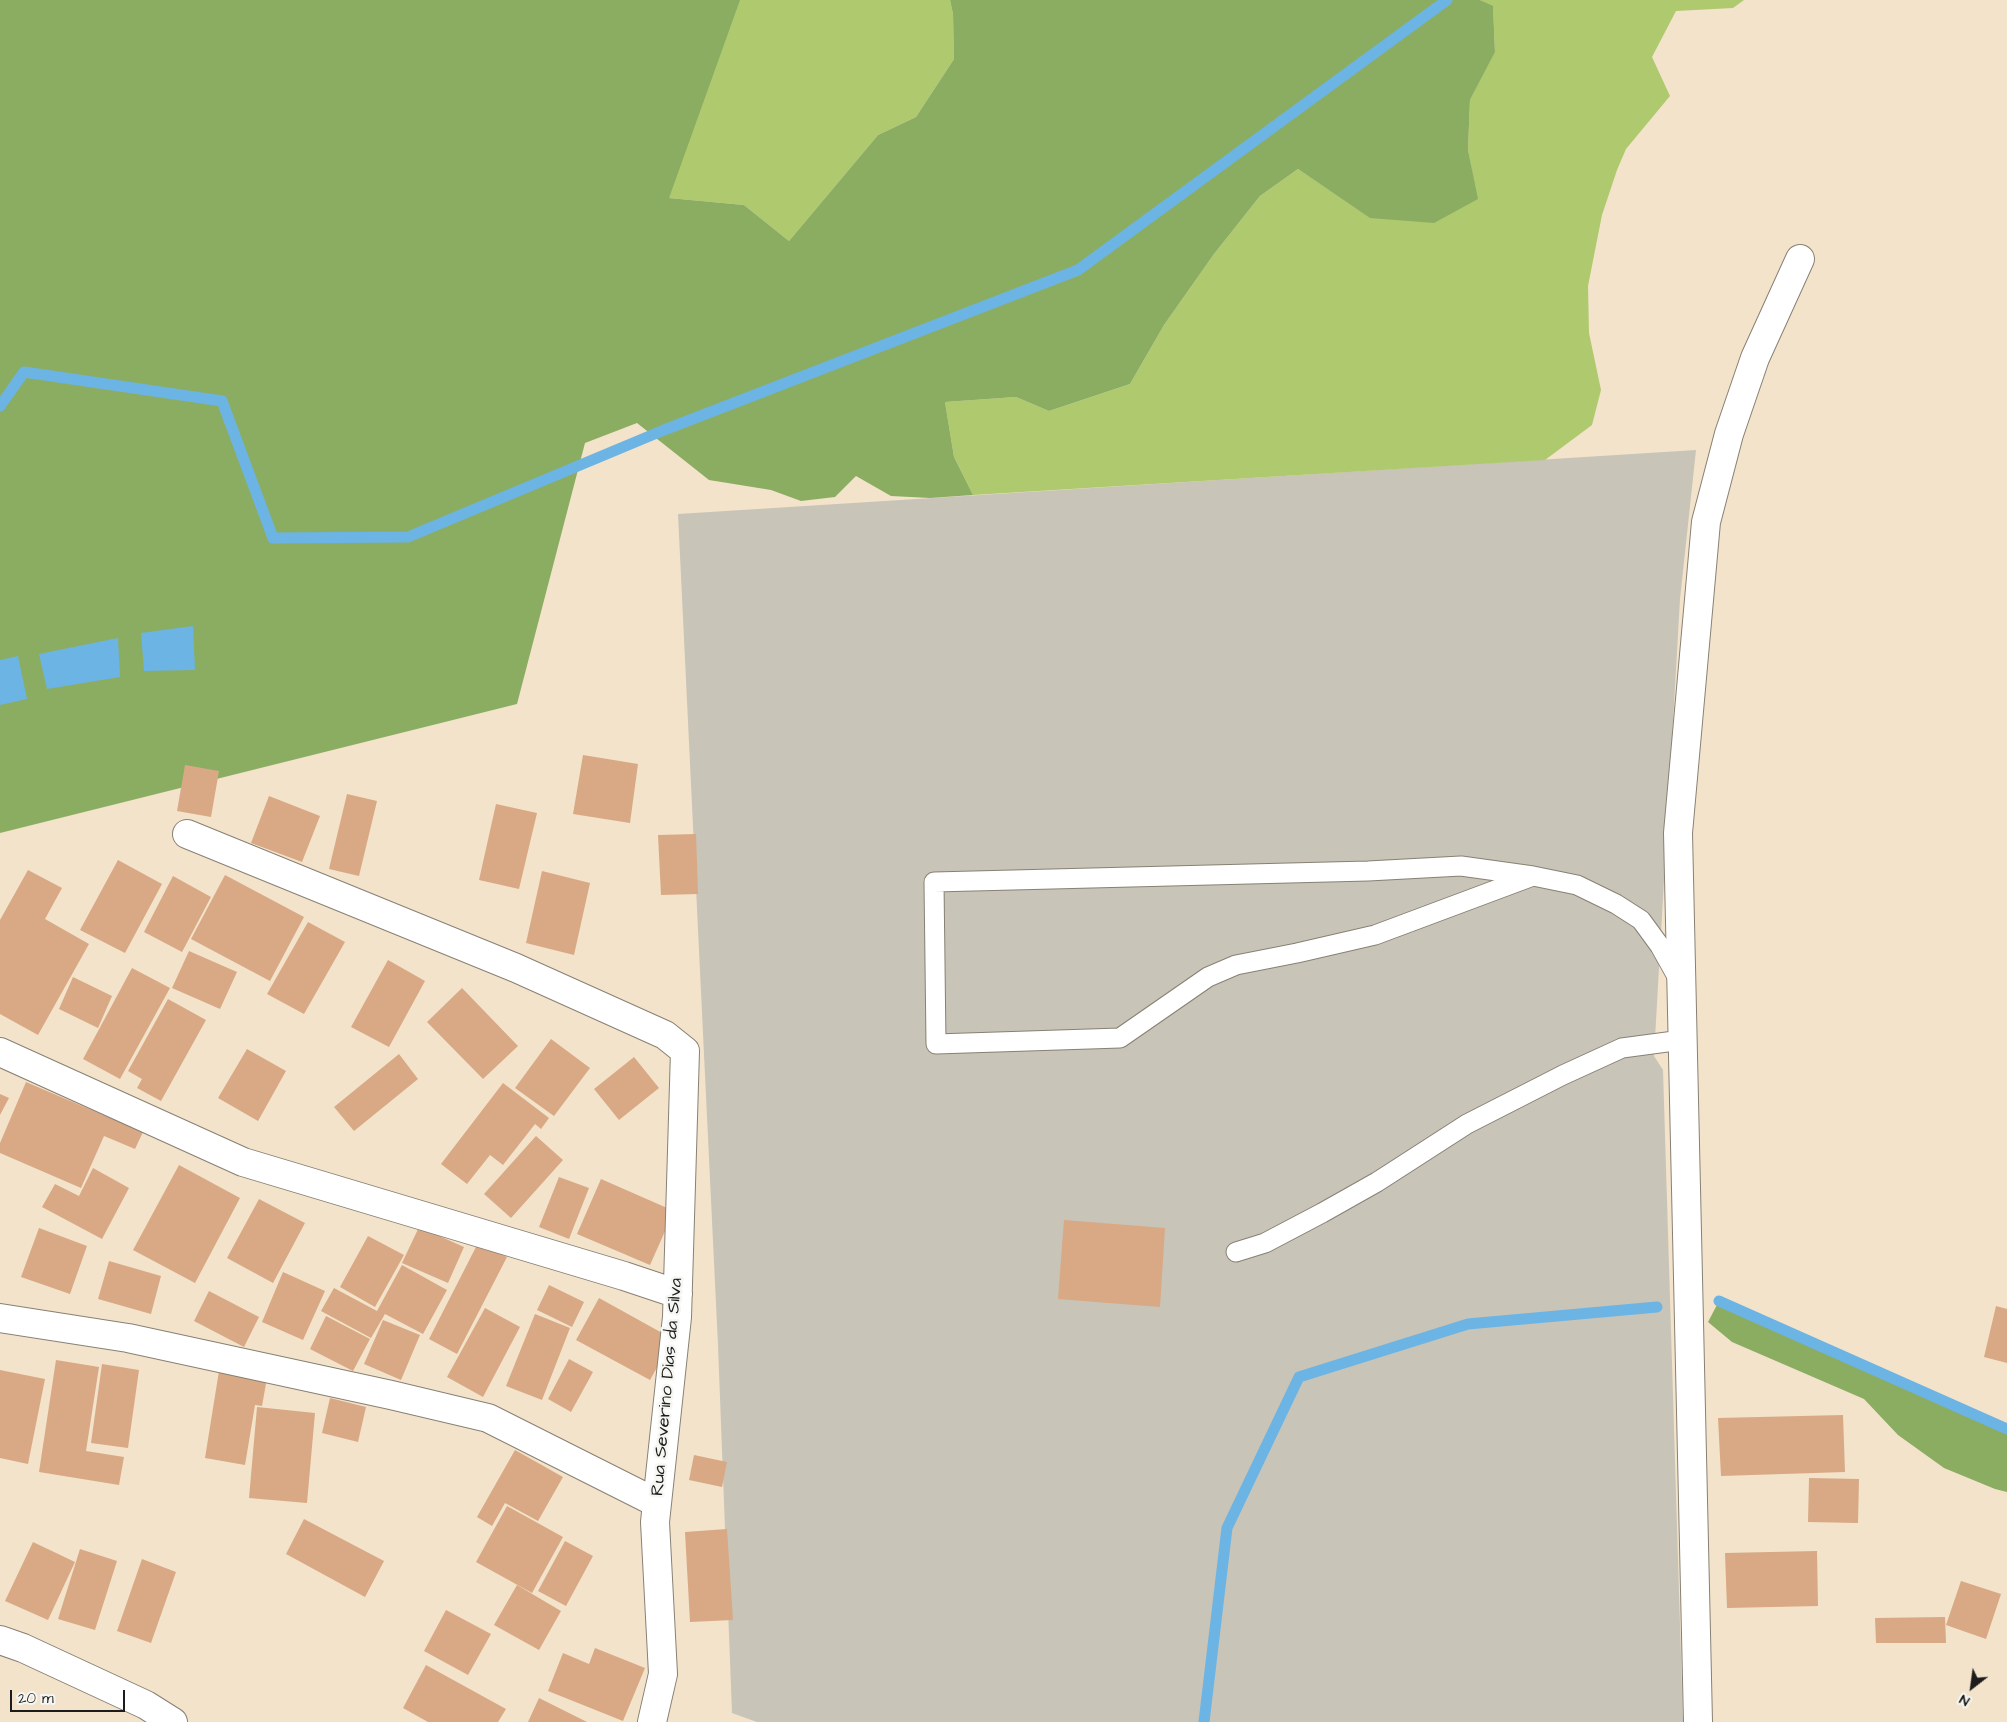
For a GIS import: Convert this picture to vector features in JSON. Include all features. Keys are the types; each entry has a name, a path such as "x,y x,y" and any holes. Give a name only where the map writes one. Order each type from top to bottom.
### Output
{"street":[{"path":"1698,1722 1678,833 1706,522 1729,434 1755,358 1800,259"},
{"name":"Rua Severino Dias da Silva","path":"187,834 516,968 665,1035 685,1051 677,1317 655,1522 663,1674 652,1722"},
{"path":"0,1052 243,1162 678,1294"},
{"path":"0,1318 128,1338 391,1394 488,1418 657,1503"},
{"path":"0,1640 23,1648 146,1705 173,1722"}],"lane":[{"path":"1533,876 1375,935 1297,954 1236,965 1208,977 1120,1038 936,1044 934,882 1368,871 1461,866 1533,876 1577,884 1616,904 1641,920 1660,946 1681,983"},
{"path":"1236,1252 1265,1243 1322,1213 1377,1182 1468,1124 1563,1075 1622,1048 1682,1040"}],"shaded area":[{"path":"1696,450 1680,599 1654,1056 1663,1070 1683,1722 757,1722 732,1713 718,1345 678,514"}],"green space":[{"path":"0,0 740,0 669,198 744,205 789,241 878,135 916,117 954,59 953,14 950,0 1480,0 1493,6 1495,52 1470,100 1468,150 1478,199 1434,223 1370,218 1298,169 1260,196 1214,254 1164,325 1130,384 1049,411 1016,397 945,402 954,457 973,495 930,498 891,496 856,476 835,497 801,501 771,490 709,480 637,423 585,443 517,704 0,833"},
{"path":"534,0 950,0 953,14 954,59 916,117 878,135 789,241 744,205 669,198"},
{"path":"1480,0 1744,0 1733,8 1676,11 1652,57 1670,96 1626,149 1602,215 1588,286 1589,333 1601,390 1592,425 1545,460 973,495 954,457 945,402 1016,397 1049,411 1130,384 1164,325 1214,254 1260,196 1298,169 1371,218 1477,199 1468,150 1470,100 1495,51 1493,7"},
{"path":"1719,1301 2007,1429 2007,1492 1944,1468 1898,1435 1864,1399 1732,1342 1708,1322"}],"water":[{"path":"193,626 195,670 144,671 141,633"},
{"path":"118,638 120,677 47,689 39,654"},
{"path":"18,656 27,699 0,705 0,660"}],"building":[{"path":"583,755 638,764 630,823 573,814"},
{"path":"185,765 219,771 211,817 177,811"},
{"path":"347,794 377,801 359,876 329,869"},
{"path":"269,796 320,816 302,862 251,843"},
{"path":"496,804 537,813 519,889 479,880"},
{"path":"696,834 698,894 661,895 658,835"},
{"path":"118,860 162,884 125,953 80,930"},
{"path":"28,870 62,888 45,919 89,944 38,1035 0,1014 0,920"},
{"path":"542,871 590,883 574,955 526,943"},
{"path":"225,875 304,917 270,981 191,939"},
{"path":"173,876 211,897 182,952 144,932"},
{"path":"308,922 345,942 304,1014 267,994"},
{"path":"189,951 237,972 220,1009 172,988"},
{"path":"388,960 425,981 389,1047 351,1027"},
{"path":"132,968 170,988 120,1079 83,1059"},
{"path":"73,977 112,996 98,1028 59,1009"},
{"path":"462,988 518,1046 483,1079 427,1022"},
{"path":"168,999 206,1020 161,1101 137,1088 142,1079 128,1071"},
{"path":"551,1039 590,1068 554,1116 515,1088"},
{"path":"247,1049 286,1071 258,1121 218,1098"},
{"path":"399,1054 418,1079 354,1131 334,1107"},
{"path":"634,1057 659,1088 619,1120 594,1089"},
{"path":"26,1082 143,1132 135,1149 104,1136 81,1188 0,1153 0,1143"},
{"path":"503,1083 549,1118 541,1129 535,1124 503,1165 490,1155 467,1184 441,1164"},
{"path":"0,1094 9,1098 0,1115"},
{"path":"536,1136 563,1160 511,1218 484,1194"},
{"path":"179,1165 240,1198 195,1283 133,1250"},
{"path":"93,1168 129,1188 102,1239 42,1207 55,1184 79,1196"},
{"path":"559,1177 589,1188 569,1239 539,1227"},
{"path":"601,1179 674,1211 650,1265 577,1234"},
{"path":"259,1199 305,1223 273,1283 227,1258"},
{"path":"1064,1220 1165,1228 1160,1307 1058,1299"},
{"path":"419,1227 464,1247 448,1283 402,1263"},
{"path":"39,1228 87,1246 70,1294 21,1277"},
{"path":"368,1236 404,1255 375,1307 340,1287"},
{"path":"478,1243 507,1257 457,1354 429,1339"},
{"path":"109,1261 161,1276 151,1314 98,1299"},
{"path":"402,1265 447,1290 423,1334 385,1314 371,1338 321,1311 334,1288 377,1311"},
{"path":"283,1272 325,1291 303,1340 262,1322"},
{"path":"549,1285 584,1302 572,1327 537,1310"},
{"path":"209,1291 259,1317 244,1347 194,1321"},
{"path":"599,1298 673,1339 650,1380 576,1340"},
{"path":"1996,1306 2007,1309 2007,1363 1984,1357"},
{"path":"485,1308 520,1327 483,1397 447,1377"},
{"path":"535,1314 570,1328 542,1400 506,1386"},
{"path":"326,1316 370,1339 353,1371 310,1349"},
{"path":"383,1320 420,1335 401,1380 364,1364"},
{"path":"569,1359 593,1372 571,1412 548,1399"},
{"path":"56,1360 99,1367 86,1451 124,1457 119,1485 39,1472"},
{"path":"102,1364 139,1370 128,1448 91,1443"},
{"path":"0,1370 45,1379 28,1464 0,1458"},
{"path":"219,1371 267,1378 262,1406 255,1405 245,1465 205,1458"},
{"path":"330,1398 366,1407 358,1442 322,1433"},
{"path":"257,1407 315,1413 307,1503 249,1498"},
{"path":"1843,1415 1845,1472 1721,1476 1718,1418"},
{"path":"515,1450 563,1477 538,1521 505,1503 492,1526 477,1517"},
{"path":"694,1455 727,1462 722,1487 689,1480"},
{"path":"1809,1478 1859,1479 1858,1523 1808,1522"},
{"path":"507,1506 563,1537 532,1593 476,1562"},
{"path":"304,1519 384,1561 365,1597 286,1554"},
{"path":"727,1529 733,1620 690,1622 685,1532"},
{"path":"565,1541 593,1556 566,1606 538,1591"},
{"path":"33,1542 75,1562 48,1620 5,1601"},
{"path":"80,1549 117,1561 95,1630 58,1619"},
{"path":"1817,1551 1818,1606 1727,1608 1725,1553"},
{"path":"142,1559 176,1572 151,1643 117,1631"},
{"path":"1961,1581 2001,1594 1986,1639 1946,1625"},
{"path":"517,1585 561,1611 539,1650 494,1625"},
{"path":"446,1610 491,1634 468,1675 424,1651"},
{"path":"1945,1617 1946,1643 1876,1643 1875,1618"},
{"path":"595,1648 645,1668 623,1721 548,1691 563,1653 589,1664"},
{"path":"426,1665 506,1709 498,1722 428,1722 403,1708"},
{"path":"539,1698 587,1722 528,1722"}],"waterway":[{"path":"0,406 24,372 222,401 273,538 408,537 664,430 1078,270 1447,0"},
{"path":"1719,1301 2007,1429"},
{"path":"1204,1722 1227,1528 1299,1377 1468,1324 1657,1307"}]}
